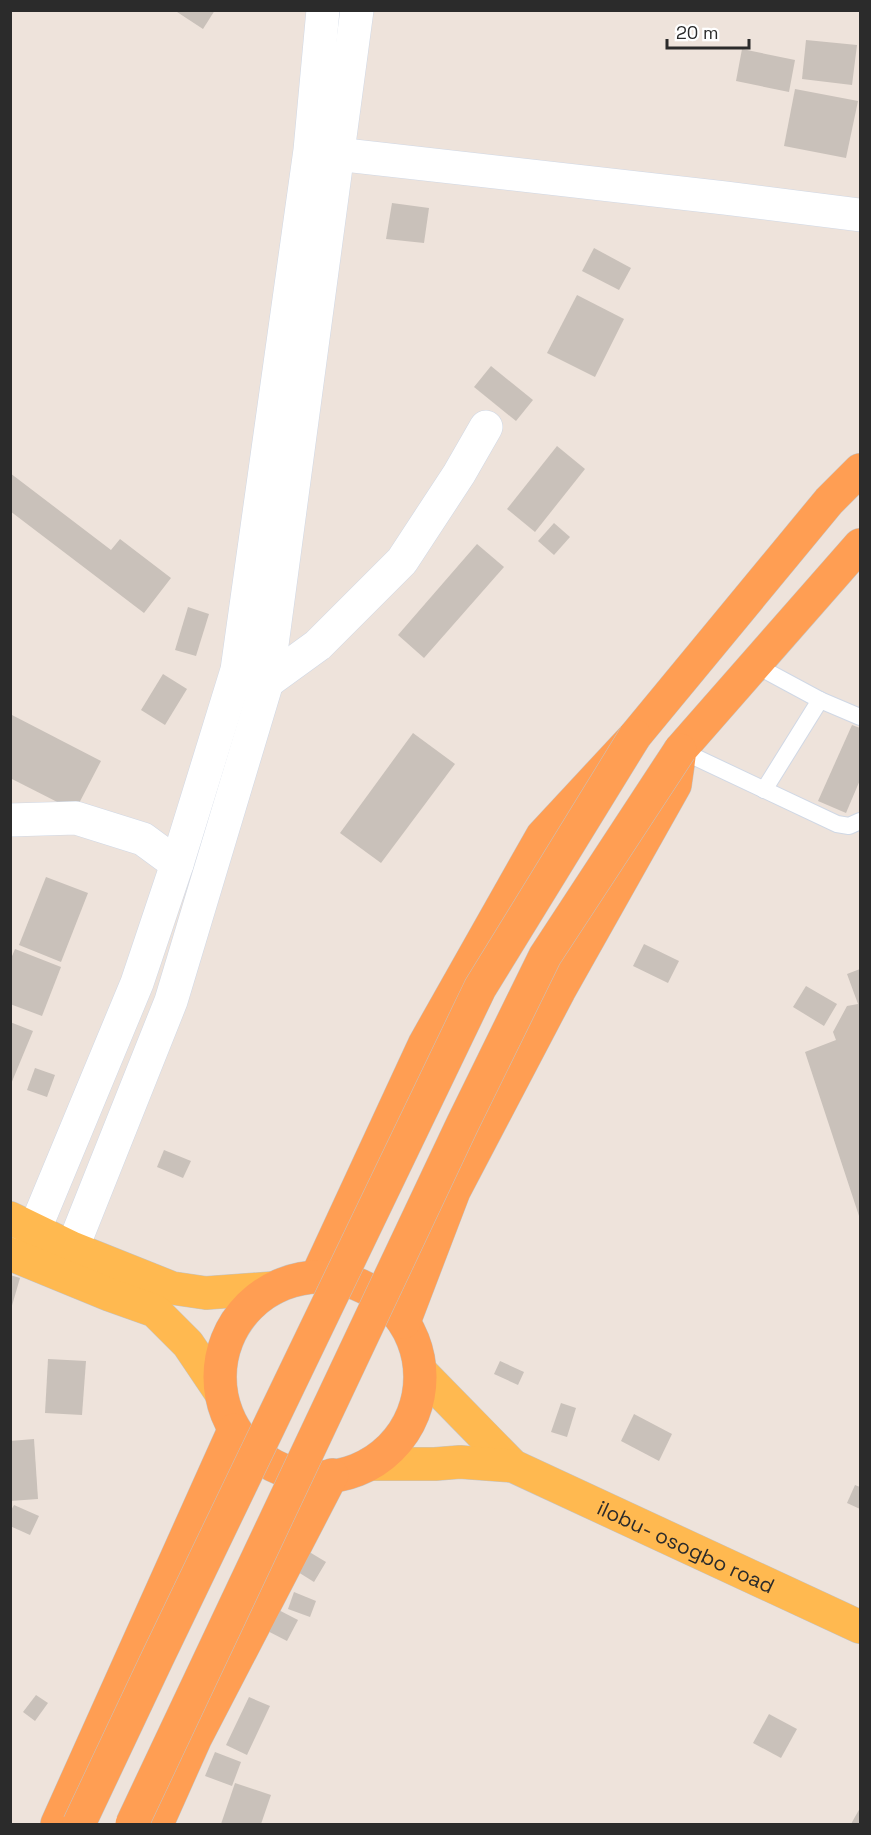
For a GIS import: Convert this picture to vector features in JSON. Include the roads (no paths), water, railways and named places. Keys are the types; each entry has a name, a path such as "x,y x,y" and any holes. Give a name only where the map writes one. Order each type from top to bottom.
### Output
{"highway":[{"path":"317,1276 425,1043 542,836 635,735 829,501 861,470"},
{"path":"132,1824 462,1125 545,956 680,750 861,545"},
{"path":"80,1824 480,988 635,735"},
{"path":"404,1322 454,1191 559,991 675,785 680,750"},
{"path":"317,1276 343,1278 367,1287 388,1302 404,1322 416,1345 420,1371 418,1398 408,1424 392,1446 370,1464 345,1474 314,1477 282,1470 255,1454 234,1430 221,1393 221,1362 230,1332 249,1307 274,1288 294,1280 317,1276"},
{"path":"57,1824 234,1430"},
{"path":"157,1824 195,1739 332,1475"}],"main road":[{"path":"23,1224 66,1262 155,1311 188,1344 221,1393"},
{"path":"16,1257 66,1262 172,1288 206,1293 274,1288"},
{"path":"420,1371 513,1467"},
{"path":"370,1464 460,1462 513,1467"},
{"name":"ilobu- osogbo road","path":"513,1467 861,1627"}],"street":[{"path":"16,1257 23,1224 138,984 237,669 310,150 323,10"},
{"path":"66,1262 171,1001 267,682 357,10"},
{"path":"336,154 861,215"},
{"path":"267,682 318,645 402,561 459,474 486,427"},
{"path":"10,820 76,818 143,840 177,864"}],"lane":[{"path":"755,665 819,700 861,717"},
{"path":"764,790 819,700"},
{"path":"680,750 837,824 849,826 861,821"}]}
